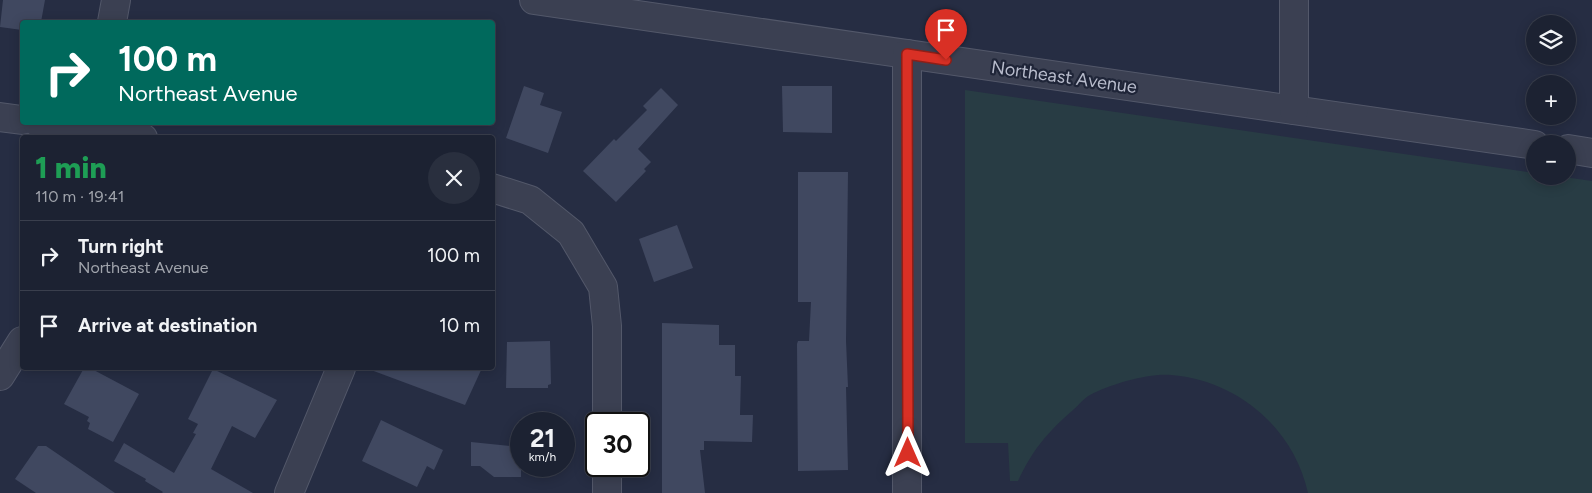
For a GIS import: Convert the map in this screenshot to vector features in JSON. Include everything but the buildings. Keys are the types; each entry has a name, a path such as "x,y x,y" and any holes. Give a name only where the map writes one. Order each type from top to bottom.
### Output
{"street":[{"path":"112,20 116,0"},
{"name":"Northeast Avenue","path":"534,0 1526,143"},
{"path":"1294,0 1294,110"},
{"path":"907,54 908,493"},
{"path":"0,117 20,120"},
{"path":"57,125 124,135"},
{"path":"1576,150 1592,153"},
{"path":"495,189 530,200 571,233 600,281 603,287 607,326 607,412"},
{"path":"0,376 20,344"},
{"path":"289,493 340,370"},
{"path":"607,477 607,493"}],"shaded area":[{"path":"965,90 1526,172 1526,185 1576,185 1576,179 1592,181 1592,493 1308,493 1301,469 1290,448 1276,428 1259,412 1240,397 1218,386 1195,379 1171,375 1130,380 1088,396 1041,442 1018,481 1010,481 1008,443 965,443"}],"route":[{"path":"908,453 907,54 946,60"}]}
